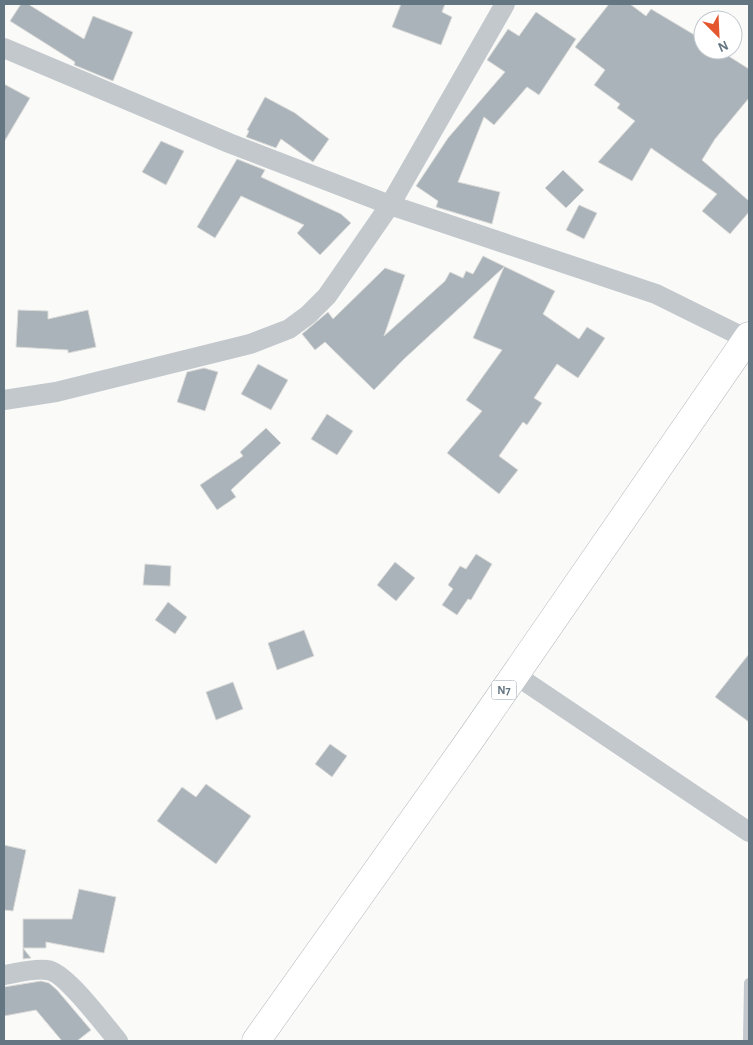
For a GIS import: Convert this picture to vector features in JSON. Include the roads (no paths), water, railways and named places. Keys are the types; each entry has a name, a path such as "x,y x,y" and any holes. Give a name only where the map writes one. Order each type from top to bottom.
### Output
{"highway":[{"name":"N7","path":"256,1041 470,740 748,338"}],"street":[{"path":"4,400 56,392 250,344 289,329 308,315 327,296 390,205 505,4"},
{"path":"4,48 229,143 390,205 656,294 748,338"},
{"path":"514,674 749,832"},
{"path":"4,975 48,970 62,978 118,1041"}],"lane":[{"path":"748,1041 749,984"}]}
